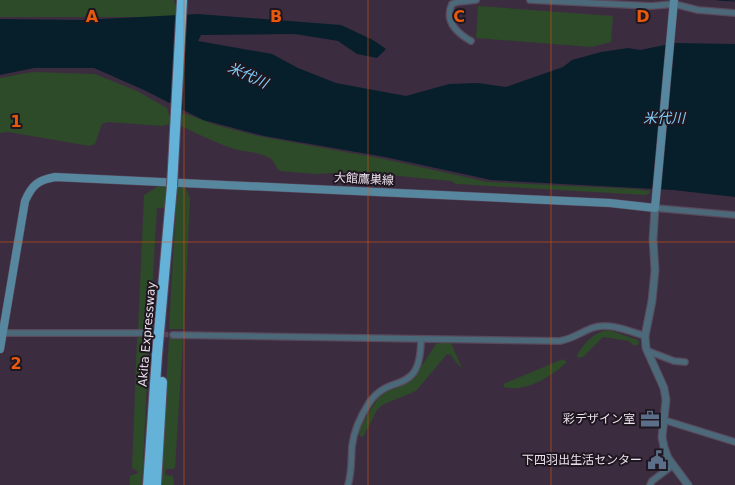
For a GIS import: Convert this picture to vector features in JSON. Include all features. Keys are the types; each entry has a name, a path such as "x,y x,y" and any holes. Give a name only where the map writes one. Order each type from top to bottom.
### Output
{"highway":[{"name":"Akita Expressway","path":"156,485 169,276 182,0"},
{"name":"Akita Expressway","path":"148,485 172,186"}],"main road":[{"path":"655,204 674,2"},
{"name":"大館鷹巣線","path":"0,349 1,333 25,201 29,191 42,179 54,177 655,204"}],"street":[{"path":"471,41 454,29 449,12 452,4 476,0"},
{"path":"530,0 674,2 698,10 735,13"},
{"path":"688,485 668,458 664,447 662,436 666,400 664,388 648,351 645,336 652,301 655,270 653,239 655,204 735,215"},
{"path":"174,335 560,341 571,339 591,328 608,326 645,336"},
{"path":"1,333 146,333"},
{"path":"348,485 355,433 360,420 370,401 381,391 406,380 414,373 420,356 421,340"},
{"path":"648,351 674,361 685,362"},
{"path":"664,420 735,442"},
{"path":"650,485 652,480 674,465"}],"green space":[{"path":"0,0 174,0 176,9 175,17 0,17"},
{"path":"478,6 613,16 611,42 591,47 476,38"},
{"path":"32,72 95,74 137,91 167,108 170,118 169,124 162,126 108,122 102,124 95,144 90,146 8,132 0,133 0,78"},
{"path":"181,114 258,136 384,159 488,182 635,189 650,191 650,193 645,195 456,184 451,181 357,172 316,174 280,171 270,158 264,155 234,149 181,126"},
{"path":"160,185 166,186 165,208 157,208 150,329 138,330 144,195"},
{"path":"177,186 185,186 190,198 184,329 169,329"},
{"path":"609,330 638,340 639,344 634,346 629,341 603,337 583,357 578,358 577,355 590,338 598,333"},
{"path":"137,338 149,340 142,485 130,485 130,476 138,473 132,468"},
{"path":"169,338 181,338 183,341 175,467 173,469 166,469 165,473 166,475 173,476 174,485 160,485"},
{"path":"451,343 462,368 451,355 447,354 416,391 382,405 377,410 363,437 360,436 362,424 378,398 415,376 436,344"},
{"path":"563,359 567,362 554,373 538,382 521,388 504,387 504,384 508,382"}],"water":[{"name":"米代川","path":"198,14 341,25 373,40 386,49 377,58 357,54 338,41 295,34 201,35 198,41 272,54 298,68 336,83 406,96 449,84 478,83 506,87 563,67 572,60 601,52 628,48 640,50 675,43 735,44 735,197 673,190 491,180 385,157 264,136 203,120 144,90 94,68 34,68 0,75 0,19 82,20"}],"waterway":[{"path":"717,0 735,1"}],"tunnel":[{"path":"146,333 173,335"}],"place":[{"name":"彩デザイン室","path":"650,419"},
{"name":"下四羽出生活センター","path":"657,460"}]}
